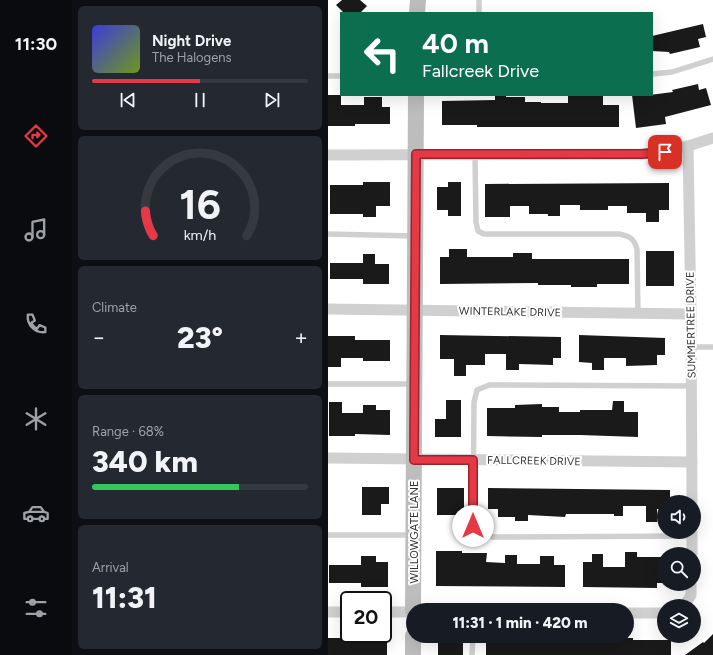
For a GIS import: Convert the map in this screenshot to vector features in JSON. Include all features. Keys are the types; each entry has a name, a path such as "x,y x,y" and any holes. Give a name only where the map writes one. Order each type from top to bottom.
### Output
{"street":[{"path":"417,12 418,0"},
{"name":"WILLOWGATE LANE","path":"413,603 416,96"},
{"path":"328,155 642,154 665,152 688,147 713,138"},
{"name":"SUMMERTREE DRIVE","path":"688,147 692,347 692,495"},
{"name":"WINTERLAKE DRIVE","path":"328,309 691,314"},
{"name":"FALLCREEK DRIVE","path":"328,458 692,462"},
{"path":"392,612 406,611"},
{"path":"328,612 340,612"},
{"path":"634,613 657,613"},
{"path":"413,643 414,655"}],"lane":[{"path":"479,0 479,12"},
{"path":"653,74 672,72 713,59"},
{"path":"328,76 340,76"},
{"path":"475,155 476,222 478,231 484,234 619,234 629,236 634,241 637,249 638,314"},
{"path":"328,234 415,236"},
{"path":"692,347 713,347"},
{"path":"328,384 414,384"},
{"path":"657,535 493,537 479,534 473,526 474,402 478,390 489,385 692,386"},
{"path":"328,535 414,535"},
{"path":"472,655 473,643"}],"building":[{"path":"342,0 360,0 367,6 361,12 343,12 336,5"},
{"path":"703,24 706,37 698,39 700,47 670,54 669,52 653,51 653,36"},
{"path":"698,84 699,90 706,88 711,105 665,117 666,124 636,128 632,96 653,96 653,95 673,92 672,90"},
{"path":"328,95 340,95 341,105 364,105 364,97 382,97 382,107 390,107 390,124 328,126"},
{"path":"495,96 506,96 525,97 525,102 568,103 568,96 603,96 603,105 619,105 619,127 477,127 477,125 442,125 442,101 495,100"},
{"path":"363,182 390,182 390,206 376,206 376,217 363,217 363,214 330,214 330,185 363,185"},
{"path":"448,182 461,182 461,216 448,216 448,210 437,210 437,187 448,187"},
{"path":"669,183 669,210 659,210 659,222 646,222 646,213 627,213 627,206 608,206 608,210 580,210 580,205 560,205 560,216 548,216 548,214 529,214 529,206 510,206 510,217 485,217 485,184"},
{"path":"449,249 467,249 467,257 513,257 513,253 532,253 532,259 629,259 629,284 597,284 597,287 571,287 571,285 538,285 538,283 440,284 440,257 449,257"},
{"path":"646,251 674,251 674,286 646,286"},
{"path":"363,254 375,254 375,264 389,264 389,284 363,284 363,279 330,279 330,263 363,263"},
{"path":"440,335 561,337 561,358 553,358 553,365 519,364 519,370 506,370 506,354 485,354 485,365 466,365 466,376 454,376 454,359 440,359"},
{"path":"579,335 665,338 665,355 657,355 657,365 626,366 626,358 604,358 604,370 592,370 592,363 579,362"},
{"path":"328,336 355,336 355,340 390,340 390,361 363,361 363,358 341,358 341,367 328,367"},
{"path":"446,400 461,400 461,437 435,437 435,419 446,419"},
{"path":"613,401 624,401 624,412 638,412 638,437 580,435 542,435 542,437 487,436 487,408 515,408 515,405 542,404 542,407 559,407 559,412 580,412 580,410 612,410"},
{"path":"329,402 342,402 342,413 363,413 363,405 376,405 376,410 390,410 390,435 355,434 355,436 329,436"},
{"path":"362,487 389,487 389,504 381,504 381,515 362,515"},
{"path":"437,488 464,488 464,515 437,515"},
{"path":"488,488 670,490 670,495 657,495 657,522 646,522 646,506 623,506 623,516 614,516 614,514 566,514 565,517 528,515 528,521 515,521 515,517 498,517 498,509 488,509"},
{"path":"436,551 487,553 486,562 505,563 505,555 517,555 517,564 540,564 540,556 554,556 554,565 565,565 565,587 436,586"},
{"path":"625,552 637,552 637,557 657,557 657,588 583,587 583,562 592,562 592,554 603,554 603,567 625,567"},
{"path":"361,556 376,556 376,562 388,562 388,587 361,587 361,583 329,583 329,565 361,565"},
{"path":"713,634 713,655 685,655 703,642 704,643"},
{"path":"328,638 340,638 340,643 387,643 387,655 328,655"},
{"path":"634,640 657,640 657,643 671,643 671,655 486,655 486,643 634,643"},
{"path":"438,643 463,643 463,655 438,655"}],"route":[{"path":"473,526 473,460 414,460 416,154 642,154 665,152"}]}
